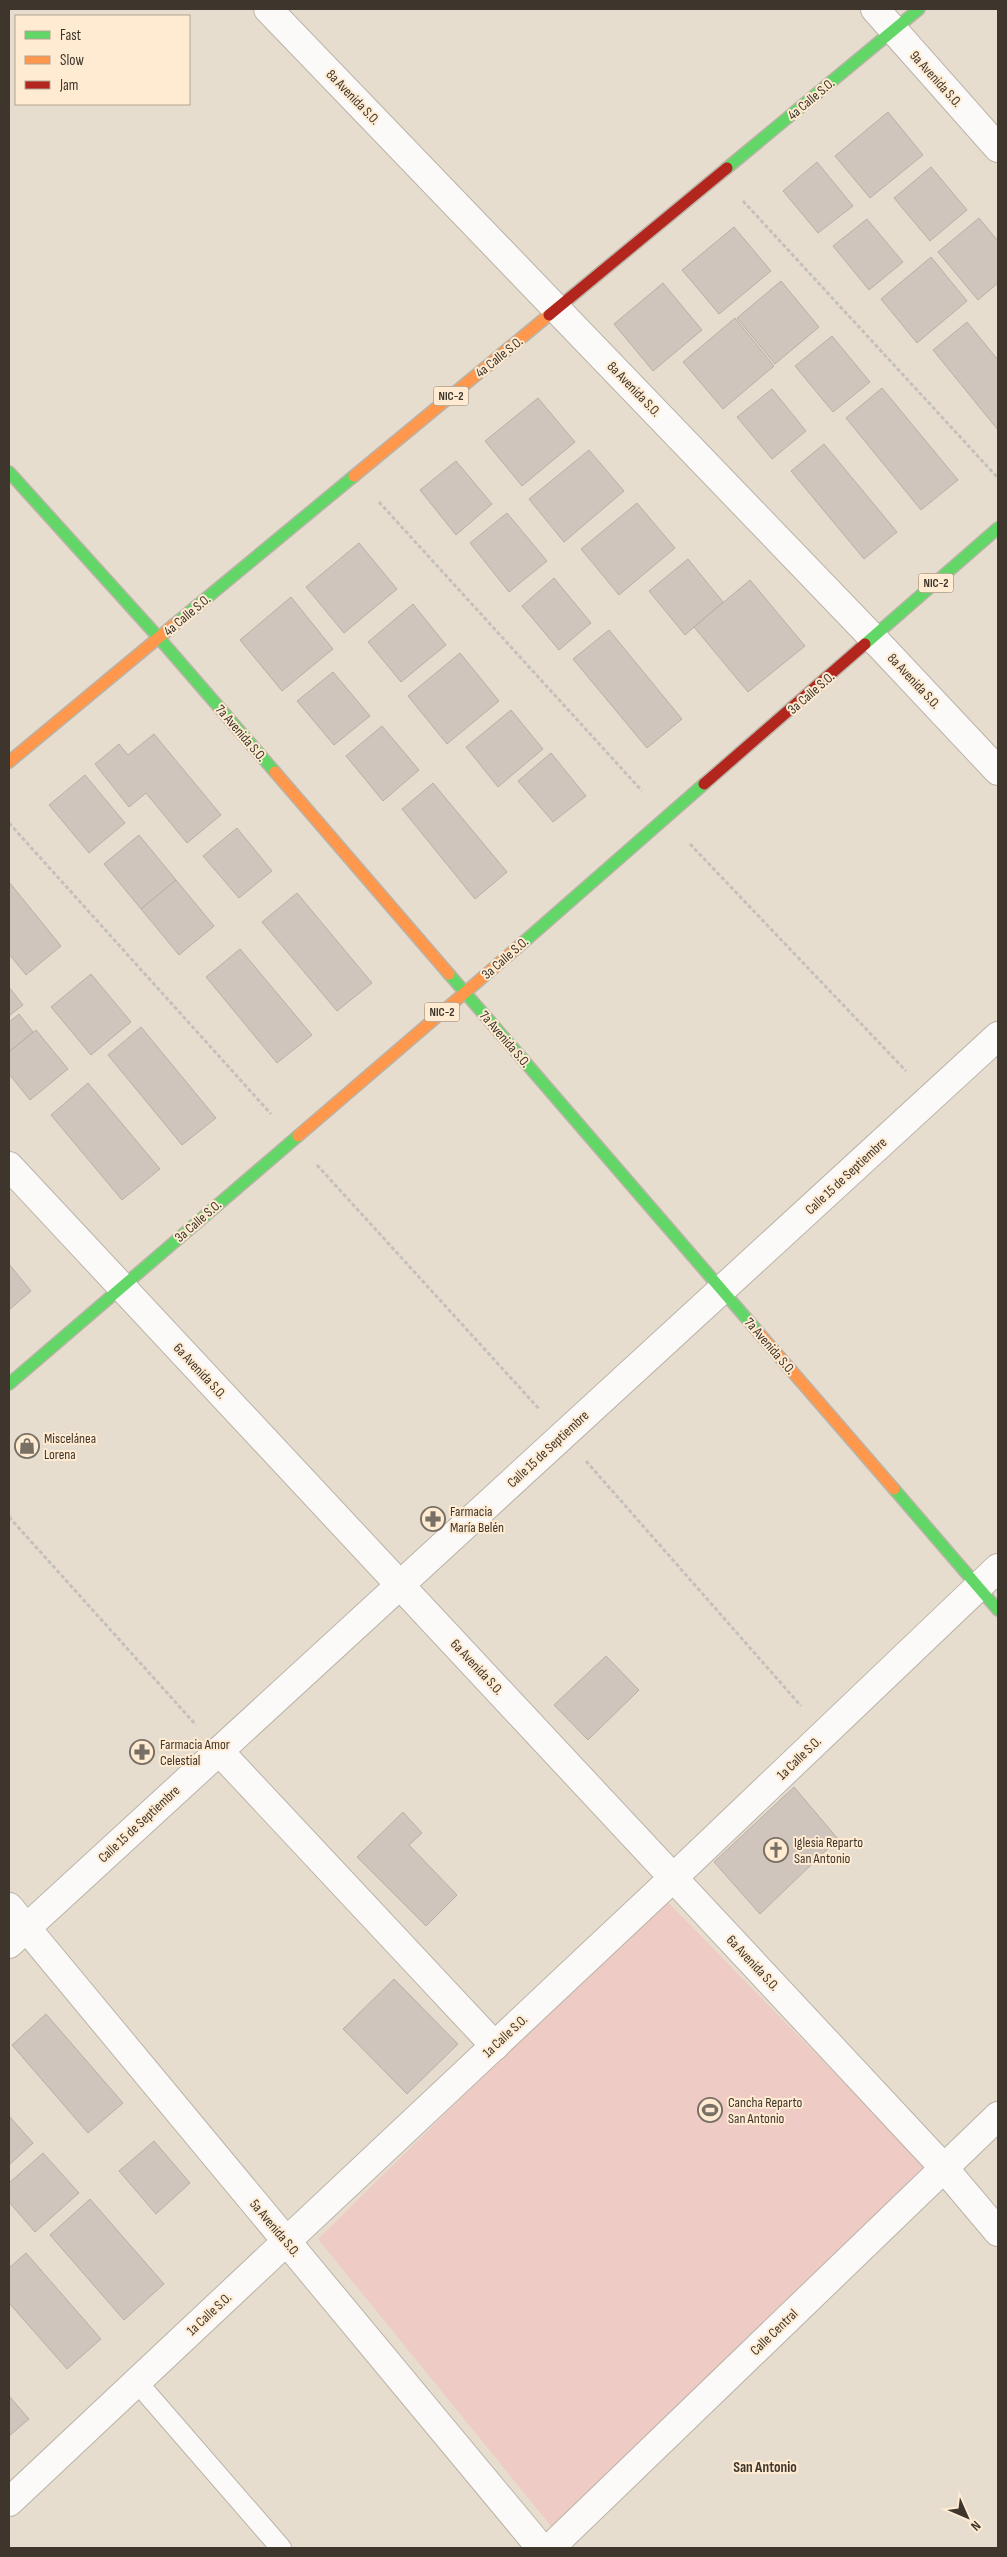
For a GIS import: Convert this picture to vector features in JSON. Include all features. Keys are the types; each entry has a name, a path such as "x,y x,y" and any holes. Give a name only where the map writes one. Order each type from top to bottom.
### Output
{"main road":[{"name":"4a Calle S.O.","path":"9,762 919,9"},
{"name":"7a Avenida S.O.","path":"9,472 159,638 998,1610"},
{"name":"3a Calle S.O.","path":"9,1384 465,993 874,639 998,528"}],"street":[{"name":"8a Avenida S.O.","path":"268,9 874,639 998,771"},
{"name":"9a Avenida S.O.","path":"875,9 998,148"},
{"name":"Calle 15 de Septiembre","path":"17,1936 998,1036"},
{"name":"6a Avenida S.O.","path":"9,1166 944,2168 998,2232"},
{"name":"1a Calle S.O.","path":"9,2502 673,1878 998,1568"},
{"path":"219,1751 495,2046"},
{"name":"5a Avenida S.O.","path":"9,1907 17,1936 286,2242 541,2548"},
{"name":"Calle Central","path":"550,2548 998,2116"}],"lane":[{"path":"136,2382 280,2548"}],"path":[{"path":"719,174 998,478"},
{"path":"355,475 666,818 931,1098"},
{"path":"9,823 293,1139"},
{"path":"9,1517 219,1751"}],"shaded area":[{"path":"664,1898 931,2172 559,2536 318,2239"}],"building":[{"path":"888,112 923,155 870,198 835,156"},
{"path":"817,162 853,206 818,233 783,191"},
{"path":"931,167 967,210 930,241 894,198"},
{"path":"979,218 998,241 998,283 978,300 938,252"},
{"path":"867,219 903,262 869,290 833,246"},
{"path":"734,227 771,271 719,314 682,270"},
{"path":"931,257 967,301 917,343 881,299"},
{"path":"781,281 819,327 775,364 737,318"},
{"path":"663,283 702,330 653,371 614,324"},
{"path":"735,318 774,366 723,409 683,362"},
{"path":"967,322 998,360 998,430 933,350"},
{"path":"832,336 870,382 833,412 795,366"},
{"path":"882,388 958,480 921,510 846,418"},
{"path":"772,389 806,431 772,459 737,417"},
{"path":"538,398 575,442 522,486 485,441"},
{"path":"824,444 897,532 864,559 791,471"},
{"path":"589,450 624,491 564,542 529,499"},
{"path":"456,461 492,504 456,535 420,490"},
{"path":"637,503 675,548 619,595 581,549"},
{"path":"507,513 547,561 509,592 470,543"},
{"path":"359,543 397,589 344,633 306,587"},
{"path":"688,559 723,602 685,635 649,591"},
{"path":"554,578 591,623 559,650 522,606"},
{"path":"750,580 805,646 748,692 694,627"},
{"path":"291,597 333,649 282,691 240,640"},
{"path":"413,604 446,645 401,682 368,642"},
{"path":"609,630 682,719 647,748 573,659"},
{"path":"460,653 499,701 447,744 408,696"},
{"path":"333,672 370,716 334,745 297,701"},
{"path":"511,710 543,749 498,787 466,747"},
{"path":"382,726 419,770 383,801 346,756"},
{"path":"154,734 221,815 187,843 146,793 129,807 95,764 119,744 128,755"},
{"path":"551,753 586,796 553,822 518,781"},
{"path":"85,775 125,823 89,853 49,805"},
{"path":"433,783 507,872 475,899 402,809"},
{"path":"237,828 272,871 239,898 203,856"},
{"path":"139,835 176,880 141,909 104,864"},
{"path":"176,880 214,926 179,955 141,909"},
{"path":"9,882 61,946 26,975 9,954"},
{"path":"297,893 372,983 337,1011 262,922"},
{"path":"240,949 312,1035 277,1063 206,977"},
{"path":"91,974 131,1022 91,1055 51,1007"},
{"path":"9,987 23,1005 9,1016"},
{"path":"19,1014 33,1032 9,1052 9,1022"},
{"path":"141,1027 216,1118 182,1145 108,1055"},
{"path":"36,1030 68,1069 30,1100 9,1074 9,1052"},
{"path":"88,1083 160,1169 122,1200 51,1115"},
{"path":"9,1264 31,1291 9,1310"},
{"path":"606,1656 639,1690 588,1740 554,1705"},
{"name":"Iglesia Reparto San Antonio","path":"794,1787 838,1839 760,1914 714,1862"},
{"path":"403,1812 422,1833 409,1845 457,1895 426,1926 357,1857"},
{"path":"394,1979 458,2044 407,2094 343,2029"},
{"path":"46,2014 123,2103 88,2133 12,2045"},
{"path":"9,2116 33,2143 9,2165"},
{"path":"154,2141 190,2183 156,2214 119,2171"},
{"path":"43,2153 79,2193 35,2232 9,2202 9,2183"},
{"path":"90,2199 164,2284 124,2320 50,2235"},
{"path":"26,2253 101,2339 67,2369 9,2303 9,2268"},
{"path":"9,2396 29,2419 9,2436"}],"traffic: fast":[{"path":"727,168 919,9"},
{"path":"9,472 159,638 275,772"},
{"path":"175,624 354,476"},
{"path":"865,644 998,528"},
{"path":"518,947 704,784"},
{"path":"449,974 759,1333"},
{"path":"9,1384 298,1136"},
{"path":"894,1489 998,1610"}],"traffic: slow":[{"path":"354,476 549,315"},
{"path":"9,762 175,624"},
{"path":"275,772 449,974"},
{"path":"298,1136 518,947"},
{"path":"759,1333 894,1489"}],"traffic: jam":[{"path":"549,315 727,168"},
{"path":"704,784 865,644"}],"place":[{"name":"Miscelánea Lorena","path":"27,1446"},
{"name":"Farmacia María Belén","path":"433,1519"},
{"name":"Farmacia Amor Celestial","path":"142,1752"},
{"name":"Iglesia Reparto San Antonio","path":"776,1850"},
{"name":"Cancha Reparto San Antonio","path":"710,2110"}],"district":[{"name":"San Antonio","path":"765,2467"}]}
